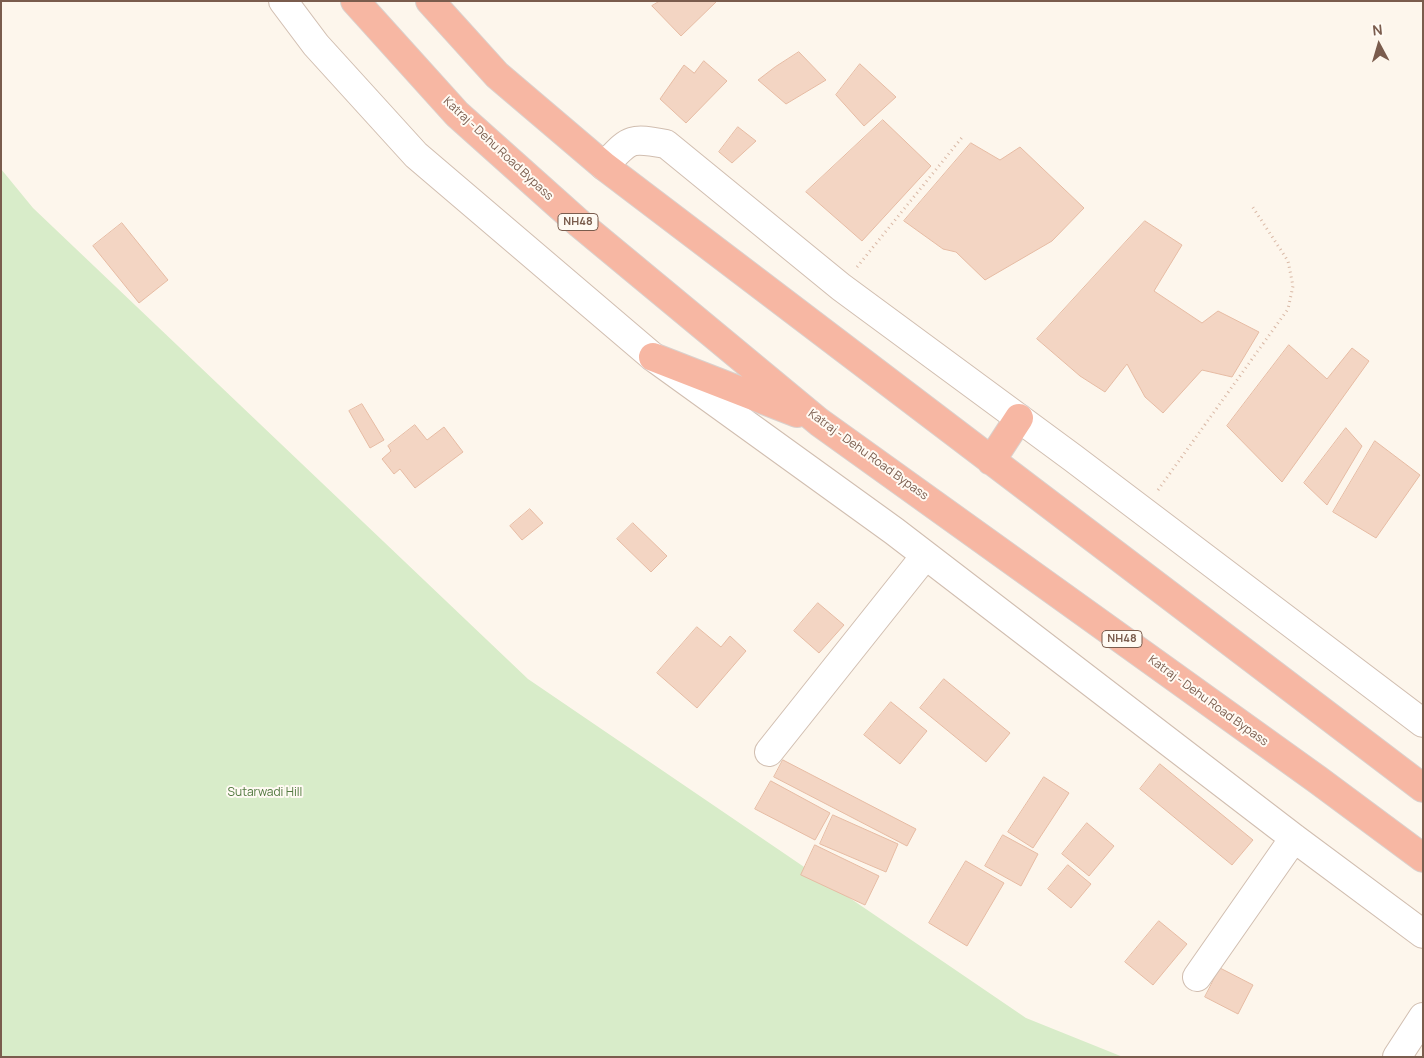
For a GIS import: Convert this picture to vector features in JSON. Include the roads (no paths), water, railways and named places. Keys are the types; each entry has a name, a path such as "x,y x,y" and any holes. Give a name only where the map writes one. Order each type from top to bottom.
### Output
{"highway":[{"name":"Katraj - Dehu Road Bypass","path":"355,1 457,114 580,224 819,422 1302,768 1423,858"},
{"path":"430,1 497,75 604,166 1423,788"},
{"path":"653,358 819,422"},
{"path":"991,461 1018,418"}],"street":[{"path":"283,1 316,45 416,155 653,358 925,556 1294,838 1423,934"},
{"path":"604,166 628,142 642,139 666,144 841,287 1143,511 1423,723"},
{"path":"769,752 925,556"},
{"path":"1197,977 1294,838"},
{"path":"1397,1057 1423,1017"}],"park label":[{"name":"Sutarwadi Hill","path":"265,793"}]}
